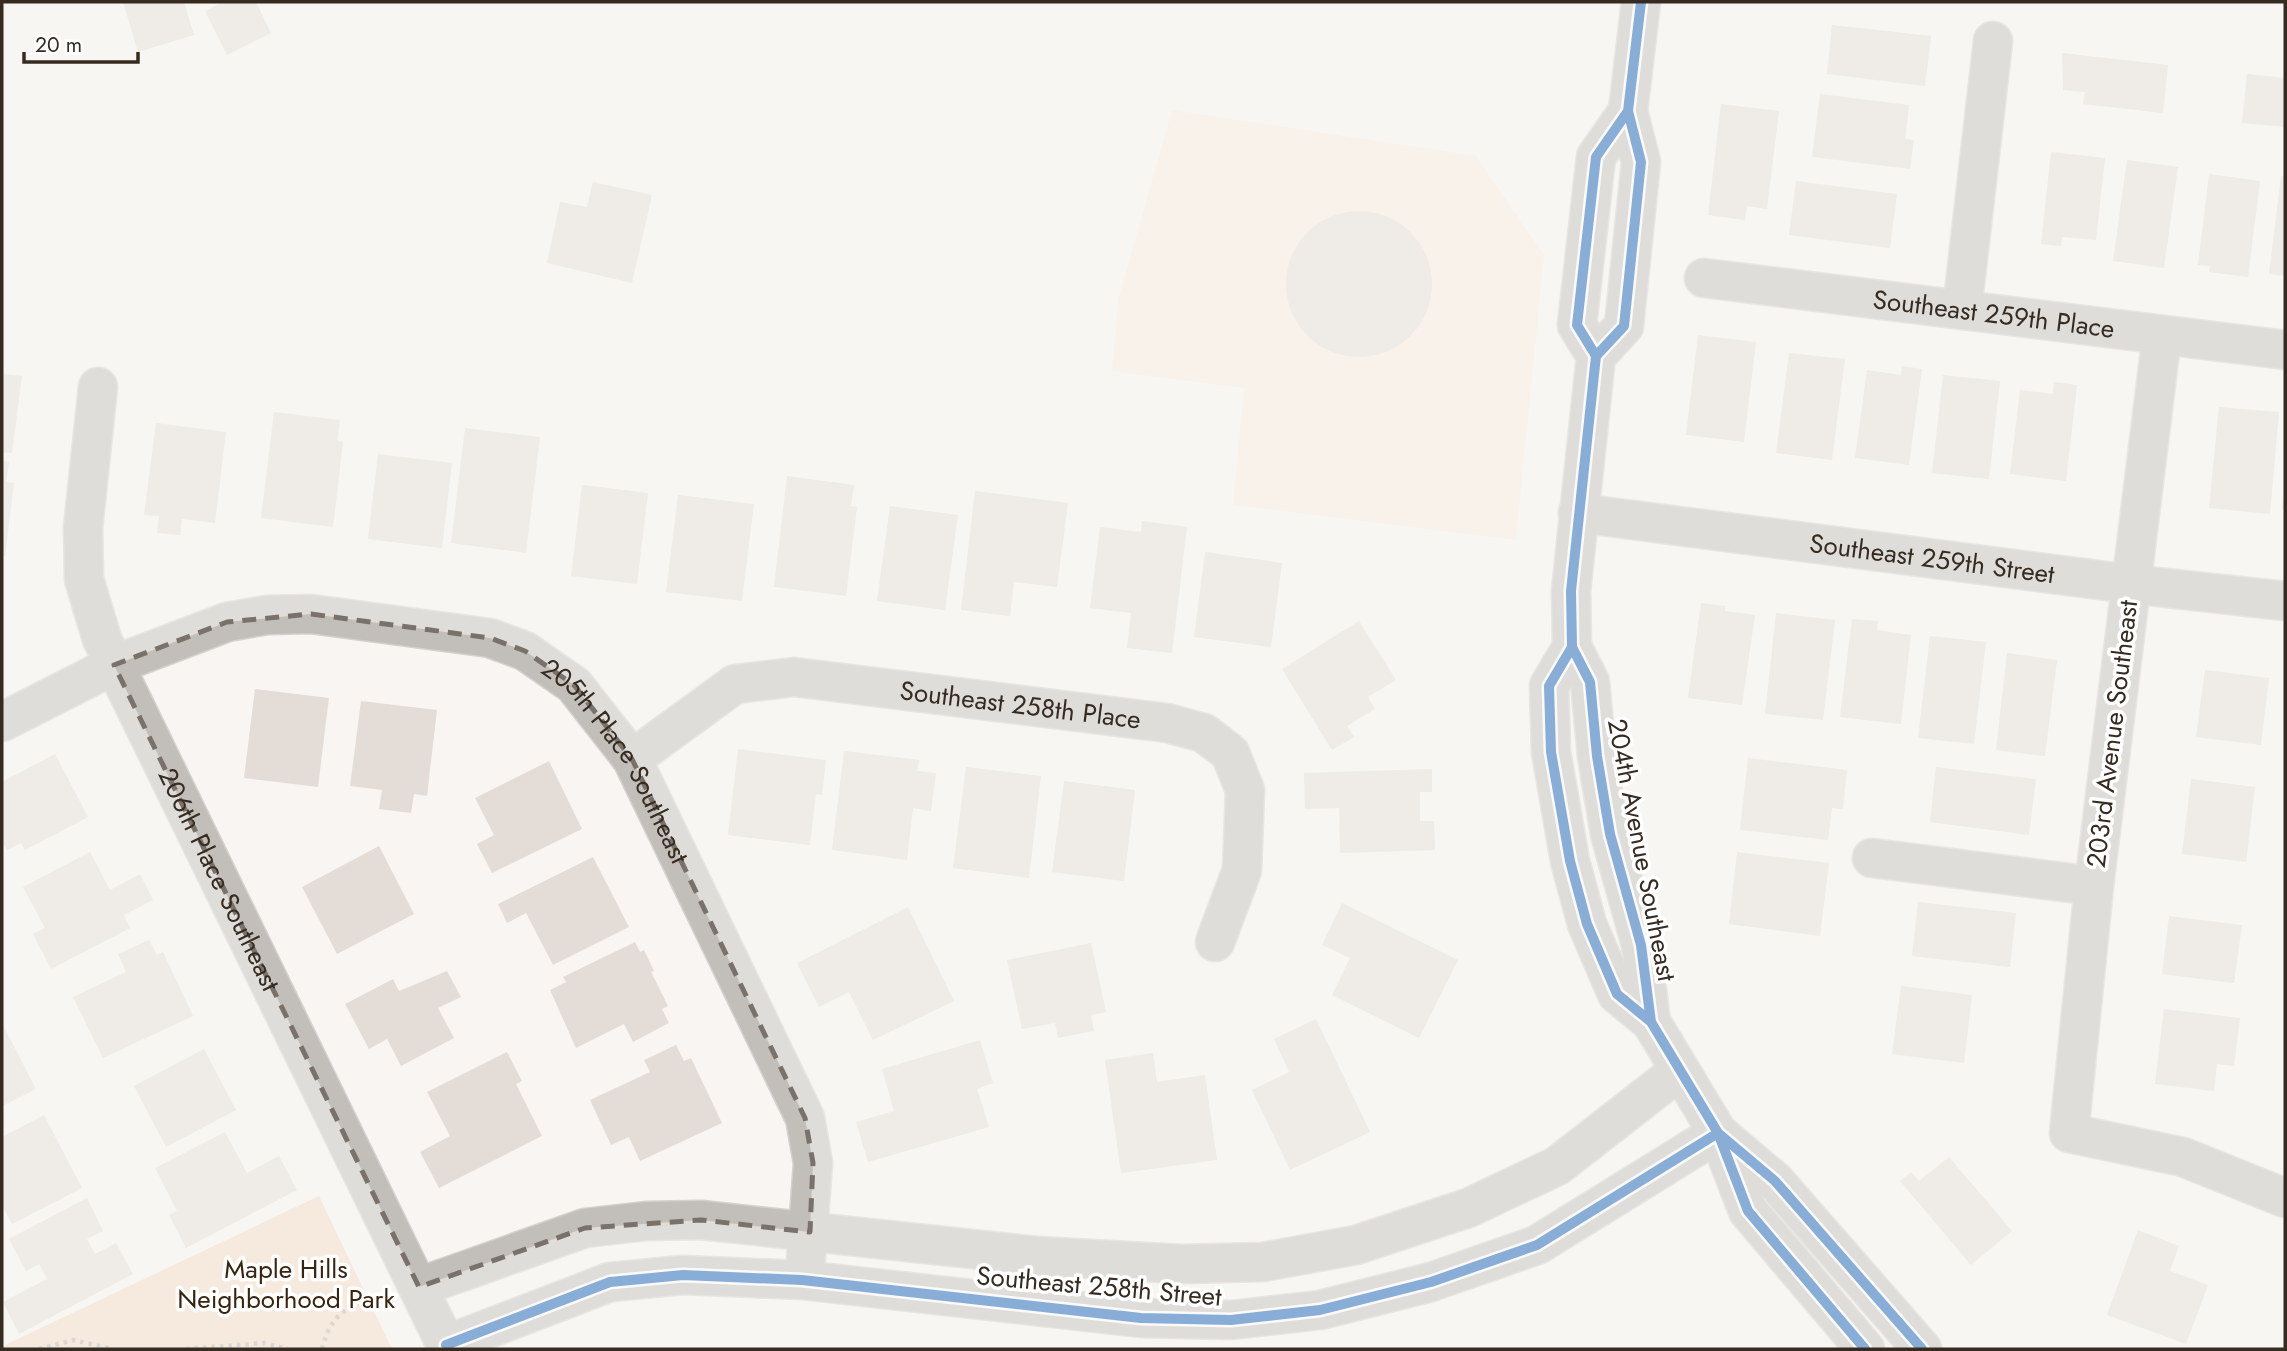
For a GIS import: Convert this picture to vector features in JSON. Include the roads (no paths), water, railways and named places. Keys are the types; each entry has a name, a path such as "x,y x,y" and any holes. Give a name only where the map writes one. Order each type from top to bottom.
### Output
{"street":[{"name":"204th Avenue Southeast","path":"1641,2 1628,111 1641,162 1624,326 1596,356 1571,591 1572,648 1590,682 1597,756 1610,835 1641,945 1651,1022 1718,1133 1748,1211 1865,1349"},
{"path":"1962,310 1993,41"},
{"name":"Southeast 259th Place","path":"1704,278 2285,350"},
{"name":"203rd Avenue Southeast","path":"2162,335 2094,886 2069,1133 2183,1157 2285,1198"},
{"name":"206th Place Southeast","path":"98,387 83,528 84,579 102,639 447,1347"},
{"name":"Southeast 259th Street","path":"1578,513 2130,584 2285,601"},
{"name":"205th Place Southeast","path":"114,665 227,622 267,615 311,614 489,638 525,651 574,685 632,759 805,1118 813,1163 810,1232 802,1280"},
{"path":"2,722 114,665"},
{"name":"Southeast 258th Place","path":"632,759 736,684 794,677 1167,723 1204,733 1230,753 1245,790 1242,870 1215,942"},
{"path":"1872,858 2094,886"},
{"name":"Southeast 258th Street","path":"418,1285 585,1228 646,1221 701,1220 1037,1256 1182,1264 1263,1262 1356,1245 1468,1208 1558,1166 1679,1071"},
{"name":"204th Avenue Southeast","path":"1718,1133 1775,1181 1922,1349"},
{"name":"Southeast 258th Street","path":"447,1347 610,1282 683,1275 802,1280 1141,1318 1231,1320 1320,1310 1431,1282 1538,1245 1718,1133"}],"park label":[{"name":"Maple Hills Neighborhood Park","path":"286,1284"}]}
